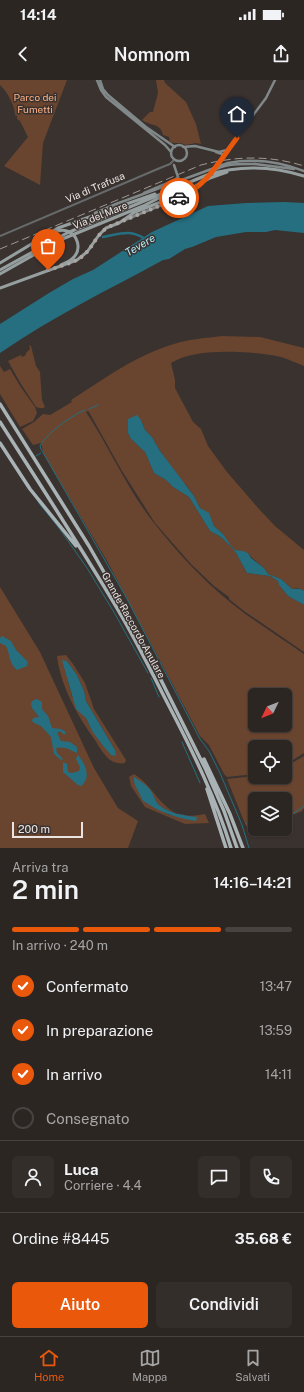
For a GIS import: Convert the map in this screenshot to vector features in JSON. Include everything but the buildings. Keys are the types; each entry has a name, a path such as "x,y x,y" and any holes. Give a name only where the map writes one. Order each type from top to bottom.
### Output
{"highway":[{"name":"Grande Raccordo Anulare","path":"0,404 106,575 134,626 192,740 218,796 237,848"},
{"name":"Grande Raccordo Anulare","path":"0,422 87,559 136,642 204,777 219,813 231,848"},
{"path":"1,444 30,488 87,559"},
{"name":"Grande Raccordo Anulare","path":"192,740 207,765 228,809 243,848"},
{"path":"204,777 226,848"}],"main road":[{"path":"99,80 109,96 146,127 175,147 199,147 222,154 222,159"},
{"path":"99,80 101,90 107,98 164,144 171,152 171,156 175,160 181,161 185,158 186,152 183,147"},
{"path":"0,288 75,261 89,250 101,232 108,227 190,193 198,187 222,159 255,115 268,95 275,80"},
{"path":"216,152 223,152 232,145"},
{"path":"171,152 175,147"},
{"path":"78,221 174,180 178,177 174,164 175,160"},
{"path":"133,198 153,192 212,168 236,162 268,162 290,166 304,172"},
{"path":"208,176 216,169 223,166 255,164 284,167 304,172"},
{"name":"Via del Mare","path":"0,270 61,236 174,188 212,174 238,169 257,168 288,171 304,176"},
{"path":"119,222 135,212 182,193 215,176 238,169"},
{"name":"Via del Mare","path":"0,274 60,240 144,206 186,184"},
{"path":"0,262 58,228 174,188"},
{"path":"51,233 60,230 68,231 74,235 77,241 78,248 76,255 71,260 61,265"}],"street":[{"name":"Via di Trafusa","path":"0,236 160,168 175,160"}],"green space":[{"name":"Parco dei Fumetti","path":"0,80 67,80 43,143 40,185 4,166 28,137 20,121 15,115 14,107 10,99 0,85"},
{"path":"156,80 164,80 165,83 186,102 196,124 201,144 196,143 186,145 170,142 169,137 163,135 160,128 142,120 150,112 153,112 158,93"},
{"path":"222,336 260,337 304,348 304,366 281,357 240,352 209,352 194,354 171,363 175,380 175,388 193,422 201,429 208,446 227,472 259,509 275,526 304,550 304,591 298,588 292,589 281,579 268,574 264,568 248,553 235,550 226,541 223,534 214,526 209,514 200,508 194,496 160,451 152,437 145,430 141,420 128,419 128,433 131,439 145,452 154,473 189,497 210,531 221,537 230,546 236,553 247,573 270,576 278,581 279,585 288,596 304,605 304,652 244,611 191,564 155,523 122,471 89,412 86,412 144,510 185,559 207,582 231,603 304,654 304,753 292,761 292,740 248,740 248,775 227,777 209,745 200,736 107,561 44,455 41,443 33,445 22,429 34,422 43,414 50,415 72,402 71,400 133,361 160,349 180,342"},
{"path":"29,345 31,346 36,366 40,372 42,400 45,407 43,408 36,407 8,361 21,355 22,357 26,355 30,349"},
{"path":"0,366 4,372 10,369 35,407 37,413 33,421 20,427 0,394"},
{"path":"0,587 40,652 94,768 118,808 138,821 128,848 0,848"},
{"path":"66,655 73,664 85,683 94,709 126,760 125,763 116,763 110,760 102,751 82,721 66,690 57,656","holes":["67,661 77,675 84,691 86,701 115,750 92,731 86,718 72,696 68,681"]},
{"path":"304,756 304,808 302,811 292,815 292,792 248,792 248,826 246,826 227,779 248,777 248,784 292,784 292,763"},
{"path":"134,774 141,779 164,804 177,813 160,806 151,791 140,793 142,800 169,815 197,817 189,816 205,814 209,823 185,824 145,807 131,786 129,777"}],"water":[{"name":"Tevere","path":"284,202 304,203 304,233 275,230 266,232 246,232 216,237 185,249 169,259 163,260 60,316 0,353 0,324 73,279 93,270 152,232 208,206"},
{"path":"137,415 145,430 152,437 160,451 194,496 200,508 209,513 214,526 223,534 231,546 235,550 248,553 251,558 264,568 268,574 281,579 292,589 300,589 304,591 304,605 288,596 279,585 278,581 270,576 247,573 236,553 230,546 221,537 210,531 189,497 154,473 145,452 131,439 128,433 128,419"},
{"path":"2,636 11,641 16,650 28,662 27,666 17,670 14,668 6,646 0,643 0,638"},
{"path":"62,660 67,661 77,675 84,691 86,701 115,750 116,756 111,755 104,747 92,731 86,718 76,709"},
{"path":"37,699 42,702 42,709 48,716 52,728 61,729 66,732 64,735 60,731 57,733 61,741 70,742 77,747 77,753 65,748 56,748 57,753 63,759 61,760 54,754 51,737 41,726 32,721 33,718 39,717 32,708 31,704 32,701"},
{"path":"78,755 85,766 87,775 81,786 63,772 63,762 67,764 68,772 72,773 79,771 80,767 76,759"},
{"path":"134,777 149,789 159,805 163,808 177,814 197,817 196,821 168,814 142,800"}],"waterway":[{"name":"Tevere","path":"103,237 130,233 145,239"},
{"path":"89,409 98,405"},
{"path":"85,410 67,420 54,430 43,441 40,446 41,449 126,597 200,739 209,751 242,825 249,848"},
{"path":"36,456 41,453"},
{"path":"38,502 59,528 87,568 148,673"},
{"path":"151,678 159,697"},
{"path":"182,742 200,783"},
{"path":"292,814 304,806"}],"railway":[{"path":"0,249 201,165 240,158 265,158 291,162 304,166"}],"way so far":[{"path":"48,270 73,262 83,256 103,230 108,227 179,198"}],"route":[{"path":"179,198 198,187 226,154 237,138"}]}
